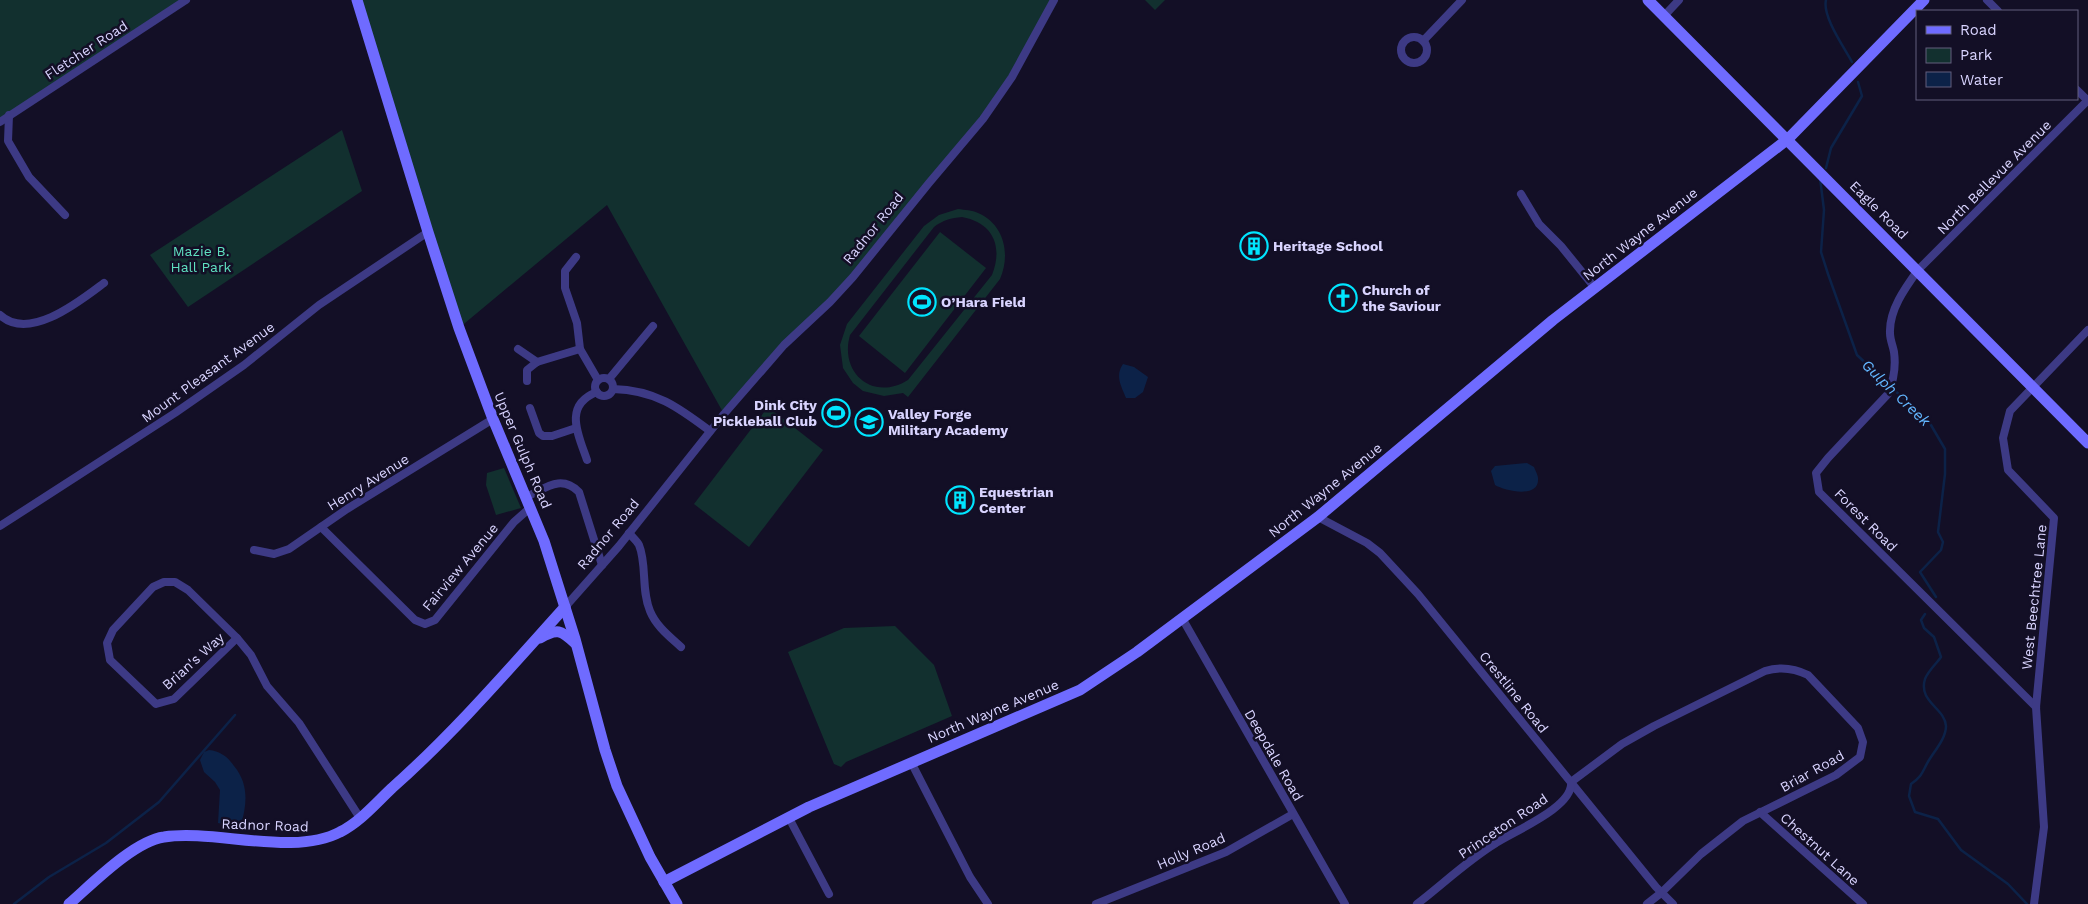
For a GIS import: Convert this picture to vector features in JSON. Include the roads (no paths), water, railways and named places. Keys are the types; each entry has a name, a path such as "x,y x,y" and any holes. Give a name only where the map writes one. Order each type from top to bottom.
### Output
{"street":[{"name":"Fletcher Road","path":"0,122 186,0"},
{"name":"Upper Gulph Road","path":"357,0 462,336 493,419 528,502 565,607 617,786 632,822 677,904"},
{"name":"Radnor Road","path":"69,904 136,848 163,837 276,842 314,841 340,832 360,818 431,754 602,565 710,431 784,345 830,302 853,276 983,119 1012,77 1054,0"},
{"path":"1423,41 1462,0"},
{"name":"Eagle Road","path":"1648,0 1918,270 2032,388 2088,442"},
{"path":"1664,16 1679,0"},
{"name":"North Wayne Avenue","path":"664,882 789,818 911,762 1080,690 1137,652 1318,517 1553,320 1788,139 1924,0"},
{"path":"1987,0 1997,10"},
{"path":"2078,91 2088,101"},
{"name":"North Bellevue Avenue","path":"1918,270 2088,101"},
{"path":"9,115 8,141 29,177 64,215"},
{"path":"1521,194 1539,224 1561,246 1595,288"},
{"name":"Mount Pleasant Avenue","path":"0,526 175,413 244,365 319,305 428,232"},
{"path":"576,257 565,271 564,280 577,323 580,349 598,380"},
{"name":"Forest Road","path":"1918,270 1902,291 1893,316 1890,333 1894,354 1892,382 1888,394 1816,473 1819,492 2036,707"},
{"path":"0,316 19,323 40,322 50,319 104,283"},
{"path":"609,379 653,326"},
{"name":"West Beechtree Lane","path":"2034,904 2044,827 2036,707 2054,518 2008,470 2003,438 2010,411 2088,330"},
{"path":"518,349 537,362"},
{"path":"527,381 527,370 537,362 580,349"},
{"path":"609,379 613,389"},
{"path":"596,392 595,387 598,380 609,379"},
{"path":"587,460 576,428 576,413 580,402 587,395 596,392 606,396 613,389 632,389 662,399 685,412 710,431"},
{"path":"530,408 539,433 543,436 552,436 576,428"},
{"name":"Henry Avenue","path":"254,550 274,554 289,549 493,419"},
{"path":"528,502 561,482 571,485 579,492 602,565"},
{"name":"Fairview Avenue","path":"321,527 415,620 425,624 435,620 528,502"},
{"name":"Crestline Road","path":"1318,517 1367,543 1391,564 1424,601 1661,893 1673,904"},
{"path":"629,533 639,544 642,555 645,597 650,613 660,627 681,647"},
{"name":"Brian's Way","path":"237,638 174,699 156,704 110,660 107,643 113,630 153,587 164,582 175,582 188,590 237,638 251,655 267,686 299,724 360,818"},
{"name":"Deepdale Road","path":"1182,618 1345,904"},
{"path":"534,641 549,632 557,631 563,632 576,645"},
{"name":"Briar Road","path":"1571,782 1622,744 1704,700 1765,671 1777,668 1800,671 1814,680 1854,722 1862,738 1862,751 1860,757 1853,764 1836,775 1743,821 1708,849 1647,904"},
{"path":"911,762 970,877 988,904"},
{"name":"Princeton Road","path":"1417,904 1496,843 1537,820 1551,809 1570,791 1571,782"},
{"name":"Chestnut Lane","path":"1760,812 1863,904"},
{"name":"Holly Road","path":"1096,904 1226,852 1293,814"},
{"path":"789,818 829,894"}],"water":[{"path":"1123,364 1134,367 1148,377 1143,392 1135,398 1126,398 1121,385 1119,373"},
{"path":"1527,463 1534,467 1538,477 1537,485 1534,489 1521,492 1495,485 1491,471 1495,466"},
{"path":"209,750 226,757 239,773 242,780 245,794 245,809 241,825 231,826 218,823 220,790 215,782 204,772 200,760 204,752"}],"waterway":[{"name":"Gulph Creek","path":"1826,0 1830,23 1852,62"},
{"name":"Gulph Creek","path":"1826,168 1831,148 1862,96 1858,82"},
{"name":"Gulph Creek","path":"1820,178 1824,210 1821,252 1828,274 1857,355 1889,385"},
{"name":"Gulph Creek","path":"1893,389 1928,420 1945,449 1945,474 1938,532 1943,542 1941,550 1920,572 1936,597"},
{"name":"Gulph Creek","path":"1925,614 1921,620 1924,628 1934,637 1941,657 1926,676 1925,694 1945,720 1946,726 1941,742 1921,774 1911,784 1909,796 1915,812 1938,819 1961,850 2008,884 2027,904"},
{"path":"14,904 49,877 106,843 159,802 235,715"}],"place":[{"name":"Heritage School","path":"1254,246"},
{"name":"Church of the Saviour","path":"1343,298"},
{"name":"O’Hara Field","path":"922,302"},
{"name":"Dink City Pickleball Club","path":"836,413"},
{"name":"Valley Forge Military Academy","path":"869,422"},
{"name":"Equestrian Center","path":"960,500"}],"park label":[{"name":"Mazie B. Hall Park","path":"201,260"}]}
